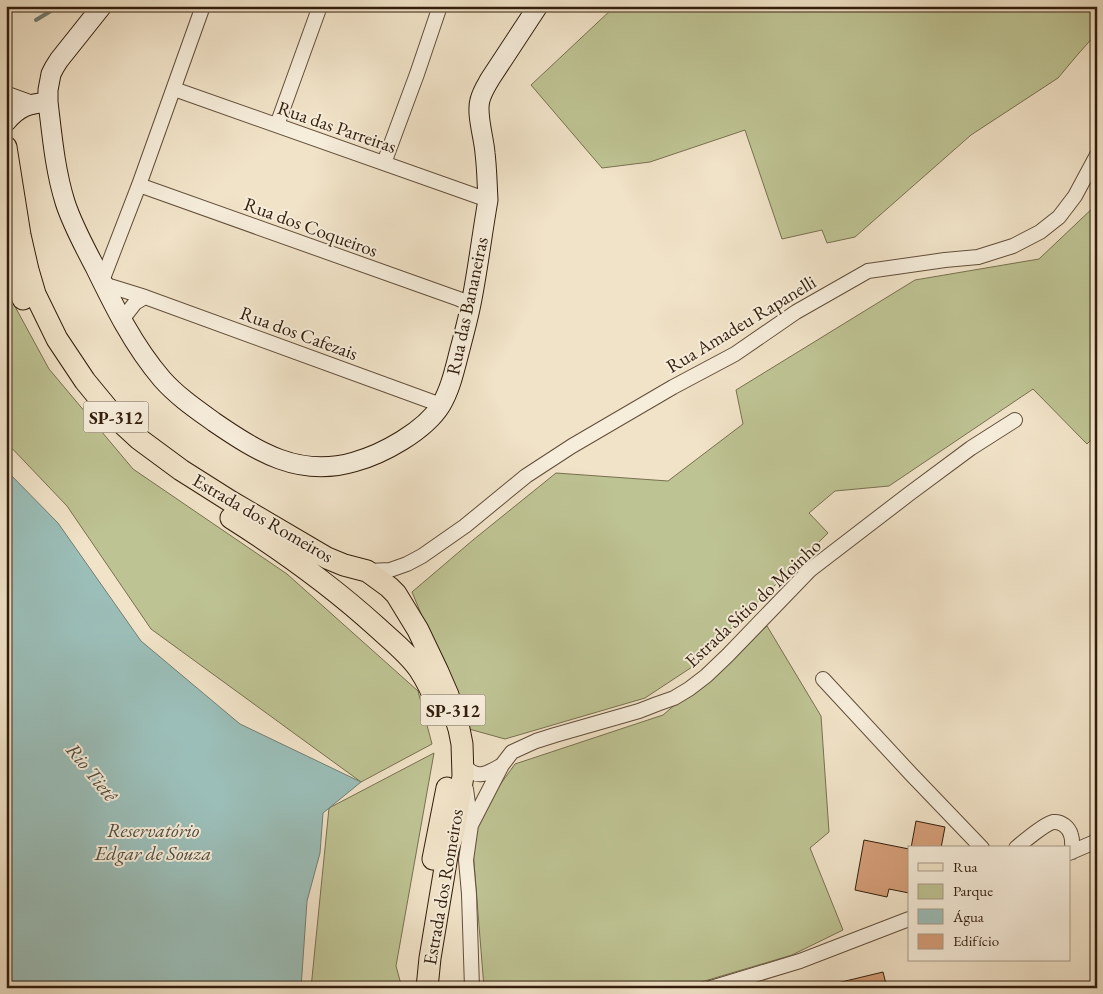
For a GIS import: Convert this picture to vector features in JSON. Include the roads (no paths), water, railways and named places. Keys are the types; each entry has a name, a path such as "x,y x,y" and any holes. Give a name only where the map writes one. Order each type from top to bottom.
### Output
{"main road":[{"name":"Estrada dos Romeiros","path":"7,152 20,235 35,294 53,332 70,361 113,414 138,439 181,470 230,501 327,558 344,565 365,570 389,587 398,597 418,630 448,695 459,729 462,744 463,770 462,828 448,850 429,965 428,988"},
{"name":"Estrada dos Romeiros","path":"6,254 23,299 46,346 75,389 110,428 171,478 272,544 370,621 404,651 418,668 428,685 437,704 447,740 449,770 447,790 433,855 417,956 414,988"},
{"path":"344,600 343,589 349,575 365,570"},
{"path":"370,621 380,621 389,615 398,597"},
{"path":"447,790 451,821 462,828"}],"street":[{"name":"Rua das Bananeiras","path":"102,6 59,60 51,74 48,90 56,161 65,202 73,223 121,321 142,353 163,380 180,397 199,412 260,451 282,460 326,467 341,466 358,461 410,436 424,424 440,405 451,382 471,304 488,200 483,133 479,117 480,100 490,79 538,6"},
{"path":"102,282 204,6"},
{"path":"277,125 320,6"},
{"path":"384,163 440,6"},
{"name":"Rua das Parreiras","path":"174,89 488,200"},
{"path":"6,96 28,104 48,102"},
{"path":"6,122 28,104"},
{"name":"Rua Amadeu Rapanelli","path":"365,570 375,572 390,570 422,556 465,526 526,476 572,446 673,387 735,354 796,312 868,271 978,257 1013,246 1040,232 1059,217 1075,196 1097,155"},
{"name":"Rua dos Coqueiros","path":"139,185 471,304"},
{"name":"Rua dos Cafezais","path":"102,282 440,405"},
{"path":"121,321 135,303 145,297"},
{"name":"Estrada Sítio do Moinho","path":"462,828 512,752 536,741 639,711 674,698 706,676 728,656 810,570 916,488 971,448 1015,420"},
{"path":"398,597 400,580 407,564"},
{"path":"823,679 980,846"},
{"path":"463,770 483,775 502,765"},
{"path":"1019,846 1052,822 1068,828 1071,835 1071,852 1097,841"},
{"path":"462,828 469,894 472,988"},
{"path":"711,988 800,961 908,920"}],"water":[{"name":"Reservatório Edgar de Souza","path":"6,470 58,523 141,641 240,724 361,782 323,813 320,853 307,901 301,988 6,988"}],"waterway":[{"path":"36,20 59,6"}],"water label":[{"name":"Rio Tietê","path":"92,772"}]}
